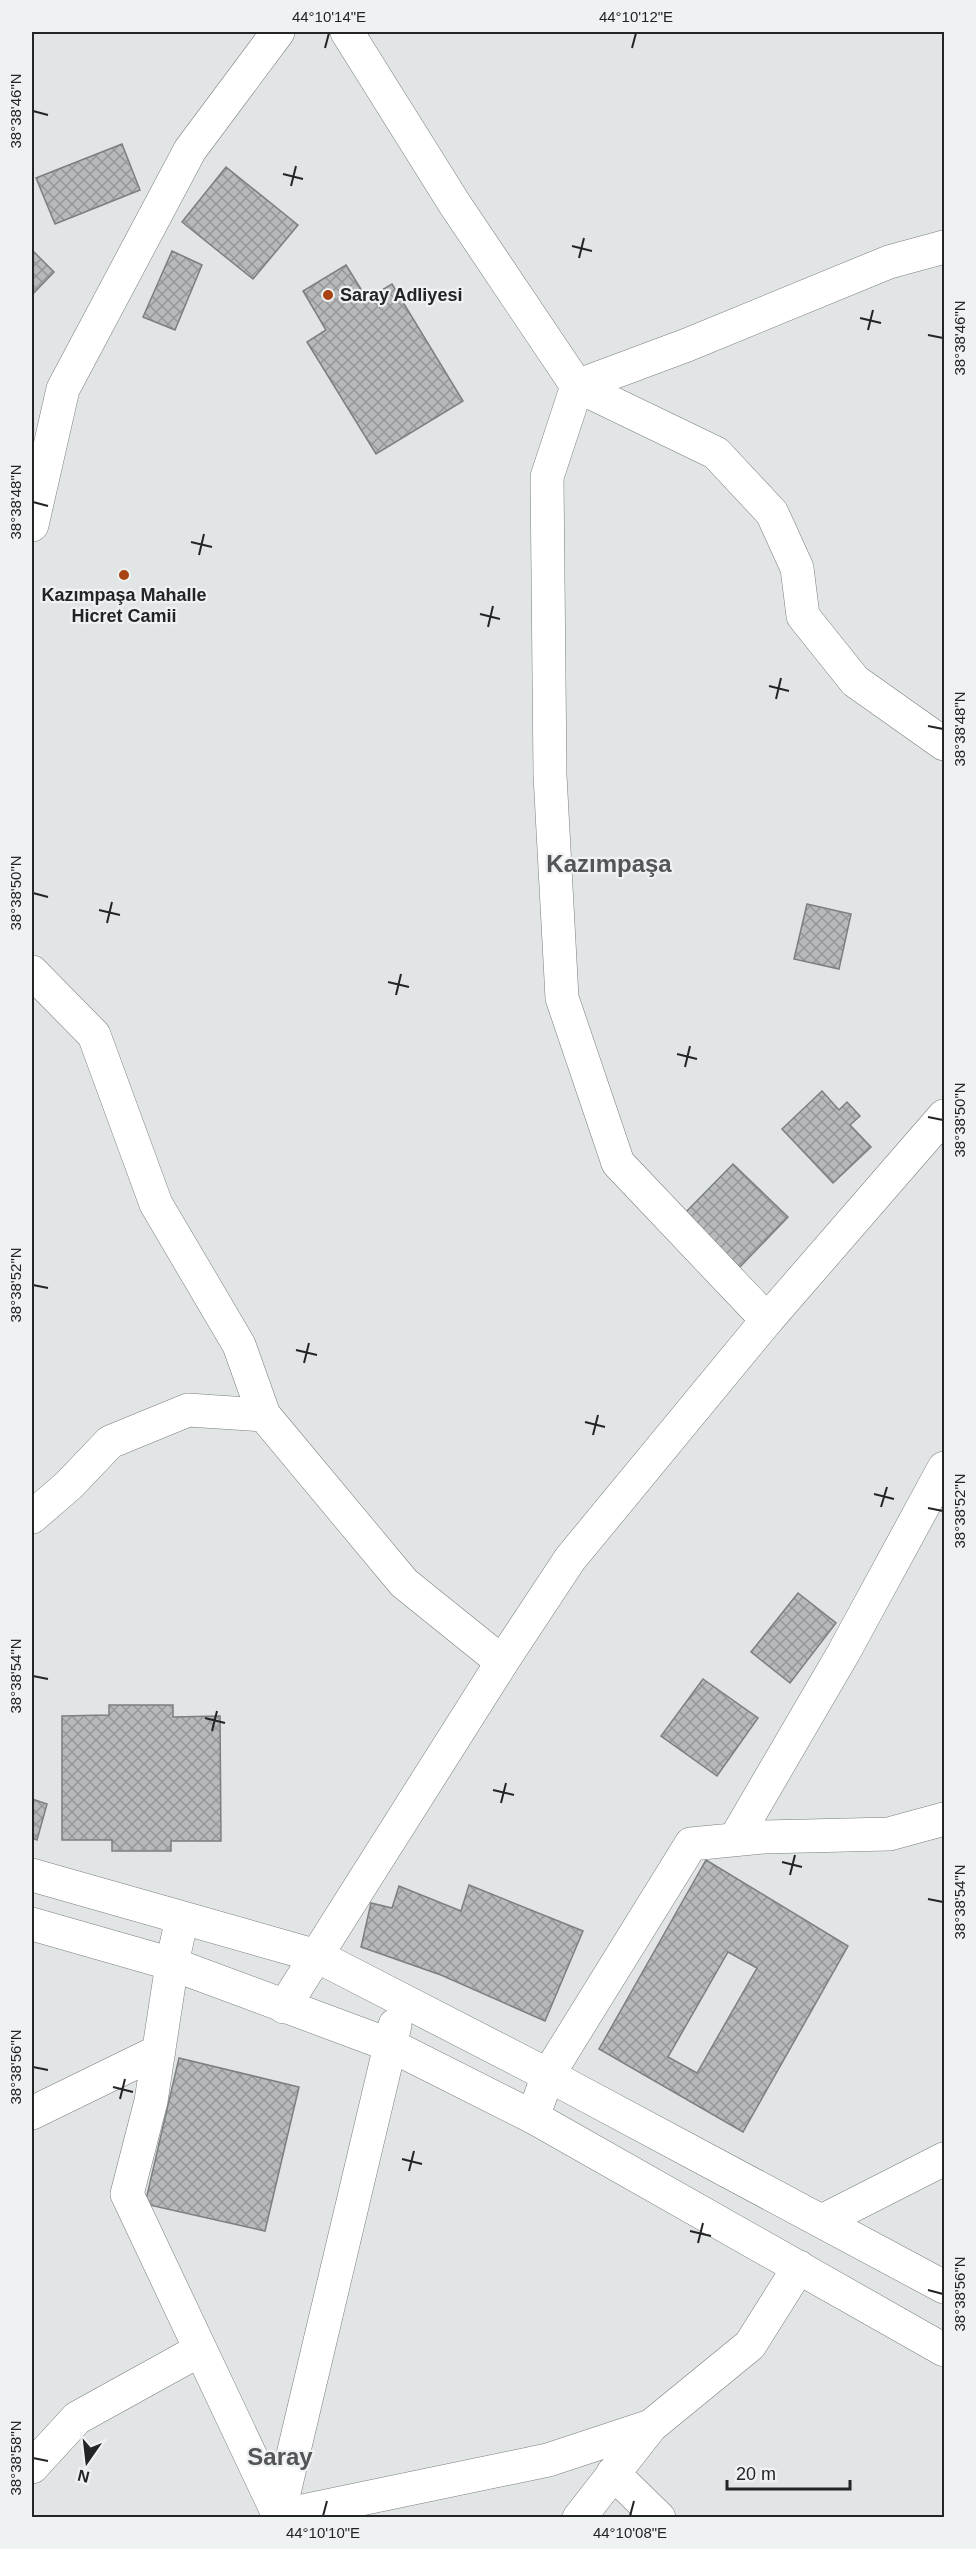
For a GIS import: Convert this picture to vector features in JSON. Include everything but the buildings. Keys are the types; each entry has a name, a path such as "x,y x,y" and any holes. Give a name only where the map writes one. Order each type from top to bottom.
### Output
{"street":[{"path":"32,525 63,389 190,150 278,32"},
{"path":"347,32 454,203 577,386 716,453 772,513 797,568 803,616 855,681 945,744"},
{"path":"577,386 687,345 889,262 945,247"},
{"path":"577,386 547,477 550,775 562,998 618,1163 767,1320"},
{"path":"32,972 94,1035 156,1204 239,1344 264,1415 404,1583 502,1662"},
{"path":"284,2007 502,1662 570,1559 767,1320 945,1116"},
{"path":"32,1517 69,1485 110,1442 188,1410 264,1415"},
{"path":"735,1839 844,1652 945,1468"},
{"path":"533,2117 548,2075 691,1844 735,1839 889,1834 945,1819"},
{"path":"32,1875 317,1956 548,2075 945,2287"},
{"path":"182,1918 172,1964 151,2101 127,2194 279,2517"},
{"path":"32,1923 172,1964 390,2045 533,2117 945,2350"},
{"path":"279,2517 401,2000"},
{"path":"32,2113 159,2051"},
{"path":"822,2221 945,2159"},
{"path":"579,2517 651,2426 750,2345 799,2267"},
{"path":"32,2467 77,2418 200,2350"},
{"path":"279,2517 548,2460 651,2426"},
{"path":"613,2473 659,2517"}],"place":[{"name":"Saray Adliyesi","path":"328,295"},
{"name":"Kazımpaşa Mahalle Hicret Camii","path":"124,575"}],"district":[{"name":"Kazımpaşa","path":"609,863"},
{"name":"Saray","path":"280,2456"}]}
